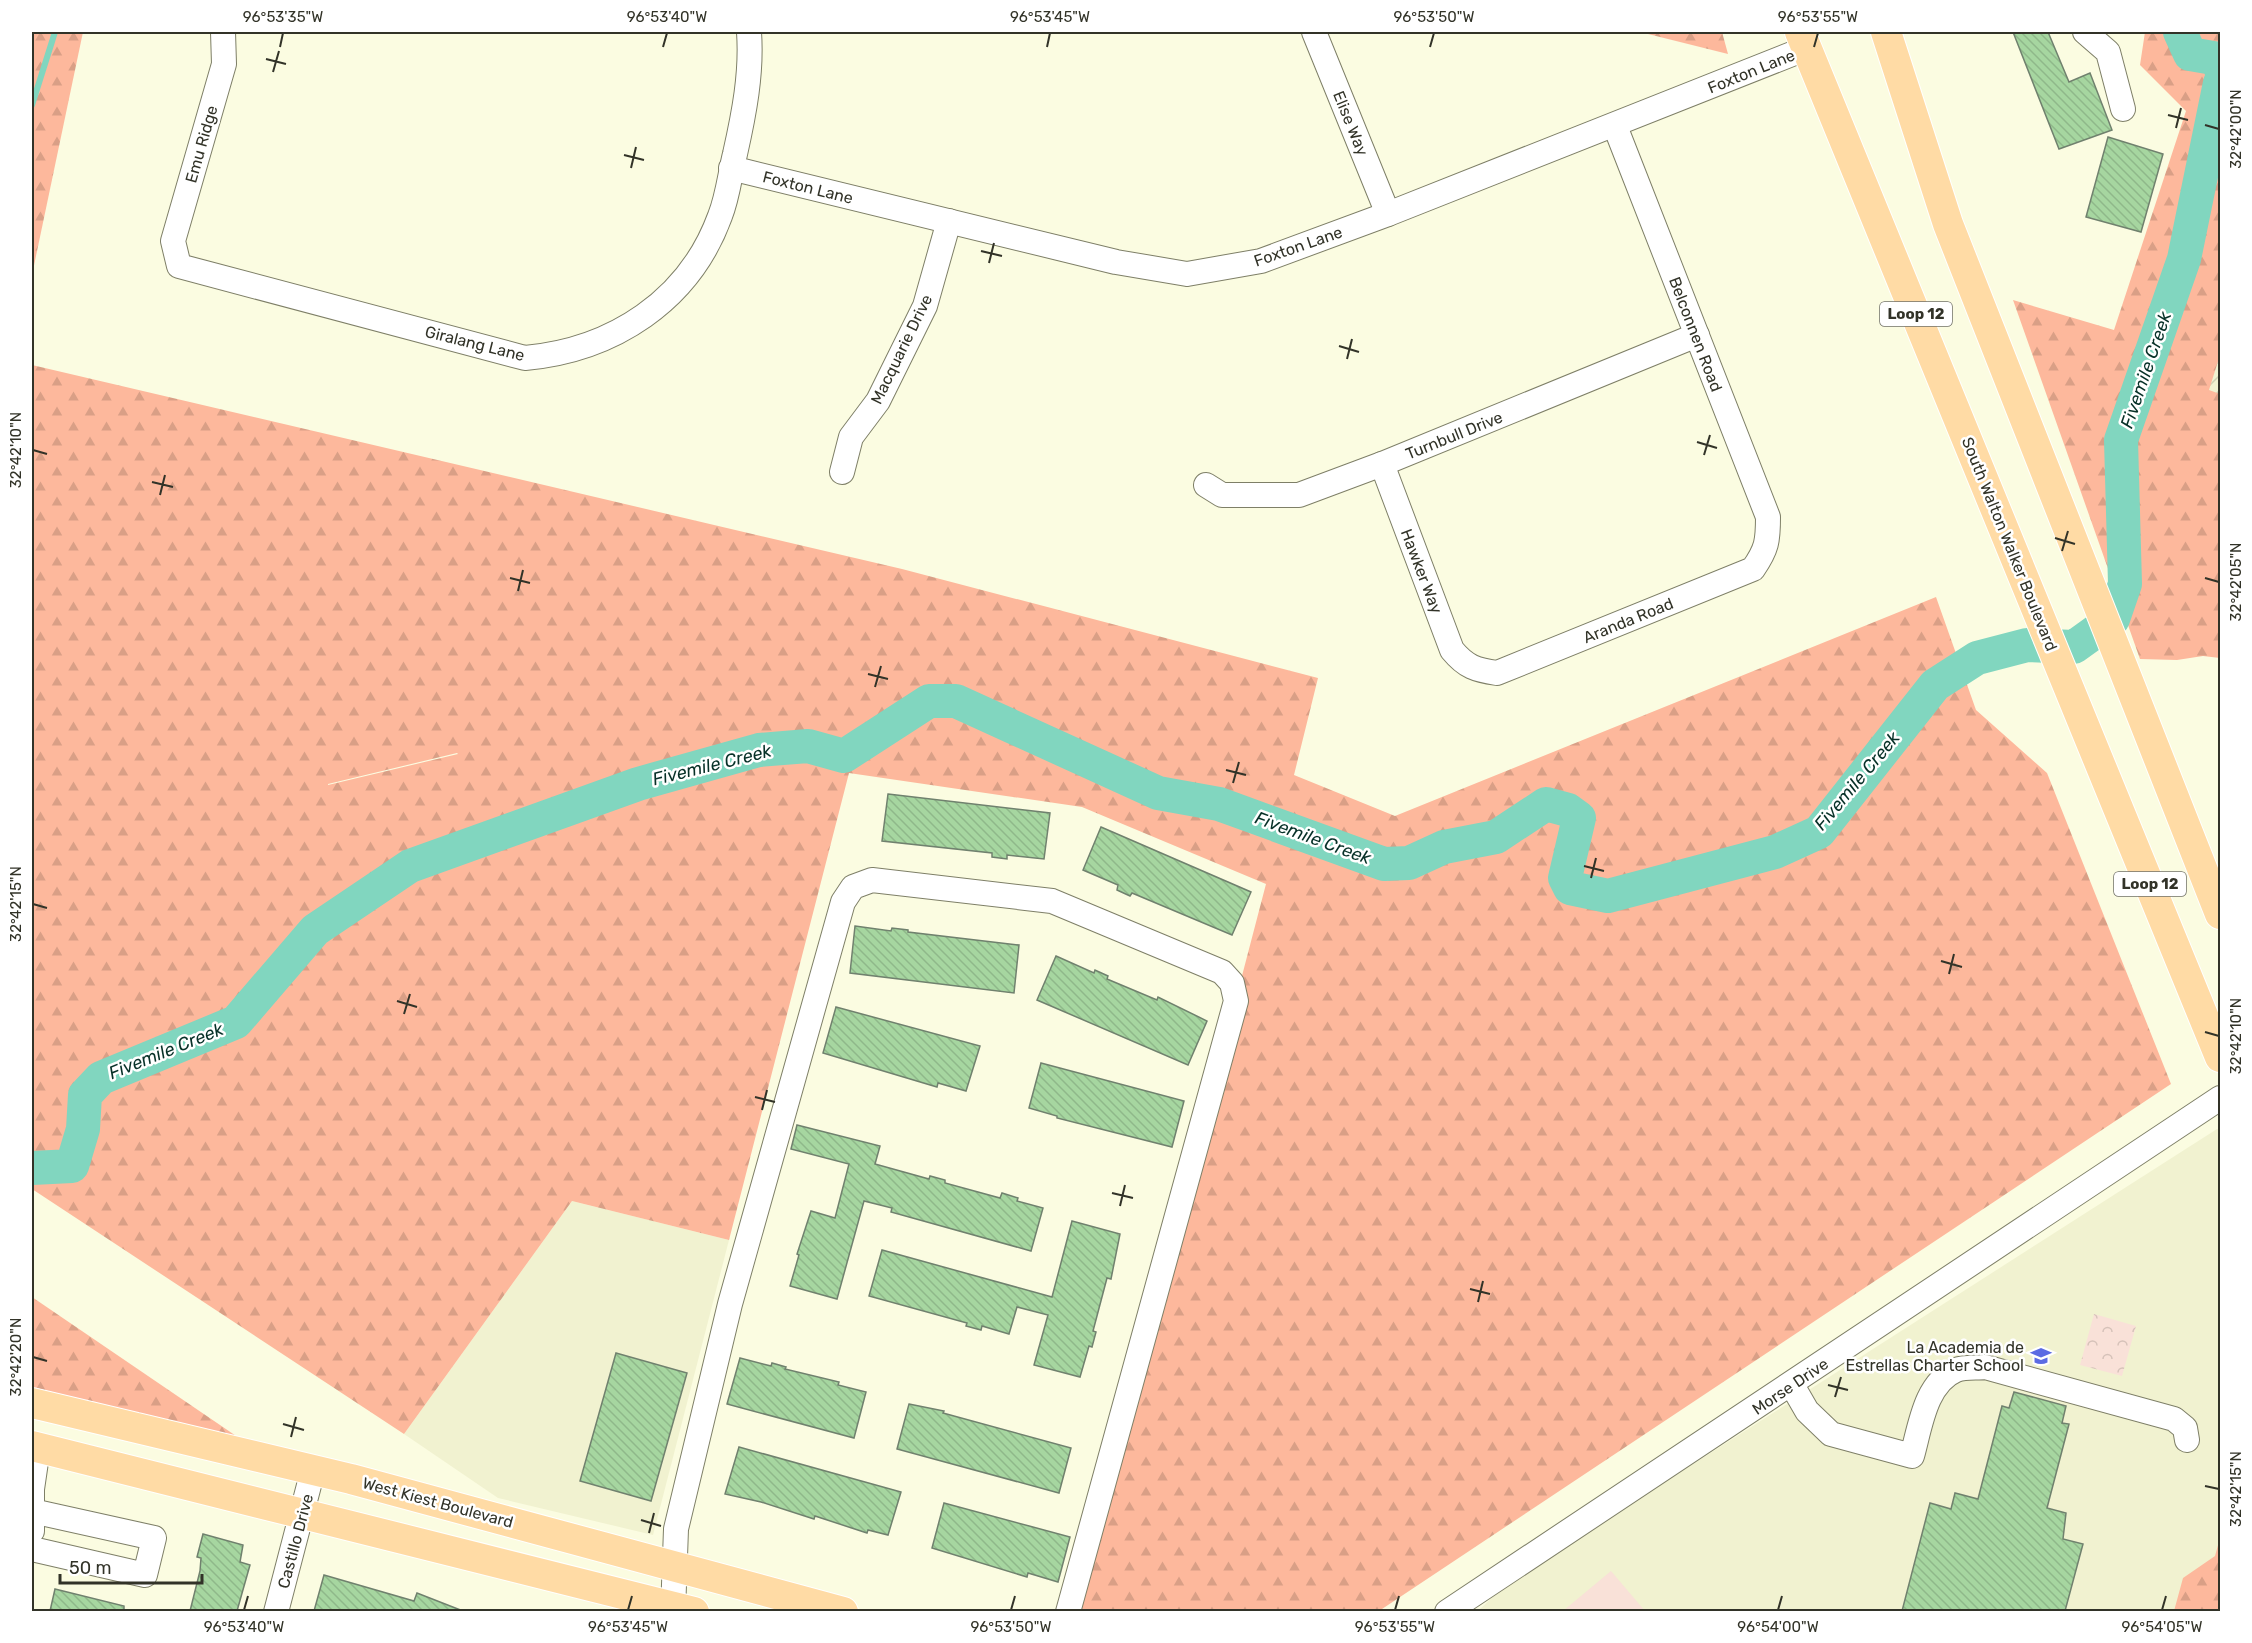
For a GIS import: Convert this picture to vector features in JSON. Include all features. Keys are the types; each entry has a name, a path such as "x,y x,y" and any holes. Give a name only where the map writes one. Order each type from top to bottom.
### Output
{"main road":[{"name":"Loop 12","path":"1886,32 1948,224 2220,914"},
{"name":"South Walton Walker Boulevard","path":"1804,40 2220,1057"},
{"name":"West Kiest Boulevard","path":"32,1403 313,1470 843,1611"},
{"path":"35,1447 670,1608"}],"street":[{"name":"Emu Ridge","path":"176,256 173,241 224,64 223,32"},
{"name":"Giralang Lane","path":"176,256 179,266 525,358 548,356 593,345 614,335 653,310 671,294 700,257 712,236 727,192 745,110 750,50 749,32"},
{"name":"Elise Way","path":"1314,32 1388,214"},
{"path":"2085,32 2108,52 2123,109"},
{"name":"Foxton Lane","path":"731,168 1116,262 1187,274 1261,261 1388,214 1615,126 1804,40"},
{"name":"Belconnen Road","path":"1615,126 1768,517 1768,544"},
{"name":"Macquarie Drive","path":"842,472 851,437 878,400 925,306 949,221"},
{"name":"Turnbull Drive","path":"1206,485 1222,495 1299,495 1382,464 1697,335"},
{"name":"Hawker Way","path":"1382,464 1452,650 1462,663 1473,670"},
{"name":"Aranda Road","path":"1473,670 1497,673 1753,570 1768,544"},
{"path":"670,1608 676,1529 730,1304 843,902 854,886 872,880 1052,901 1222,972 1232,983 1236,1001 1068,1611"},
{"name":"Morse Drive","path":"1447,1611 1792,1385 2220,1098"},
{"path":"1792,1385 1807,1411 1831,1434 1912,1456 1926,1404 1934,1391 1957,1370 1985,1367 2174,1419 2185,1428 2187,1440"},
{"path":"32,1531 35,1447"},
{"name":"Castillo Drive","path":"276,1611 313,1470"},
{"path":"32,1511 154,1538 145,1575 32,1549"}],"shaded area":[{"path":"2220,355 2220,394 2208,391"},
{"name":"La Academia de Estrellas Charter School","path":"2217,1129 2220,1130 2220,1611 1477,1612 1507,1583"},
{"path":"572,1201 729,1240 653,1535 498,1498 404,1434"}],"green space":[{"path":"32,32 83,32 32,275"},
{"path":"1640,32 1722,32 1728,54"},
{"path":"2145,32 2220,32 2220,355 2209,390 2220,394 2220,658 2203,656 2177,660 2140,659 2013,300 2114,330 2186,111 2140,65"},
{"path":"32,365 902,569 1318,678 1294,775 1395,816 1936,597 1976,710 2047,773 2171,1084 1379,1611 1076,1611 1266,884 1082,807 849,773 729,1240 572,1201 404,1434 32,1189","holes":["457,753 458,754 328,785"]},
{"path":"32,1297 242,1440 32,1387"},
{"path":"2094,1314 2136,1326 2122,1376 2080,1365"},
{"path":"2220,1538 2220,1611 2174,1611 2183,1578 2215,1556"},
{"path":"1611,1571 1645,1611 1563,1611"}],"building":[{"path":"2013,32 2048,32 2069,82 2090,73 2112,130 2059,149"},
{"path":"2108,137 2163,154 2141,232 2086,217"},
{"path":"888,794 1050,813 1044,859 1007,855 1007,859 992,857 992,853 882,841"},
{"path":"1101,827 1251,892 1232,935 1132,893 1130,896 1117,890 1118,885 1083,870"},
{"path":"855,926 891,931 892,928 908,930 908,932 1019,945 1014,993 850,973"},
{"path":"1056,956 1094,973 1095,970 1108,976 1107,979 1157,1000 1158,997 1207,1021 1188,1065 1037,1000"},
{"path":"836,1007 980,1046 966,1091 938,1083 937,1087 823,1053"},
{"path":"1041,1063 1184,1101 1172,1147 1057,1118 1057,1116 1029,1108"},
{"path":"797,1125 880,1146 875,1164 929,1179 930,1176 945,1180 945,1183 1000,1198 1002,1193 1018,1198 1017,1201 1043,1208 1031,1251 891,1212 892,1208 864,1201 837,1299 790,1286 799,1255 797,1254 811,1211 835,1218 849,1164 791,1149"},
{"path":"1072,1221 1120,1234 1111,1279 1107,1278 1093,1331 1096,1332 1092,1347 1089,1346 1080,1377 1034,1365 1048,1315 1017,1307 1009,1334 982,1326 981,1330 966,1326 967,1323 869,1296 882,1250 1052,1297"},
{"path":"616,1353 687,1373 651,1501 580,1481"},
{"path":"740,1358 771,1366 772,1363 786,1367 785,1369 839,1382 838,1385 866,1392 854,1438 727,1404"},
{"name":"La Academia de Estrellas Charter School","path":"2014,1392 2066,1406 2062,1423 2069,1424 2047,1508 2066,1513 2063,1539 2083,1544 2065,1611 1902,1611 1930,1503 1951,1509 1955,1493 1978,1499 2002,1406 2009,1408"},
{"path":"909,1404 944,1411 943,1413 1071,1448 1059,1493 897,1449"},
{"path":"739,1447 901,1492 888,1535 868,1530 867,1533 815,1516 814,1519 761,1502 725,1494"},
{"path":"944,1503 1070,1537 1058,1582 1028,1573 1027,1577 932,1548"},
{"path":"203,1534 243,1545 240,1562 250,1565 237,1611 190,1611 200,1571 201,1558 197,1557"},
{"path":"324,1575 414,1601 417,1593 463,1611 314,1611"},
{"path":"55,1589 124,1606 124,1611 50,1611"}],"waterway":[{"path":"32,105 55,32"},
{"name":"Fivemile Creek","path":"2180,32 2190,54 2219,59 2220,67"},
{"name":"Fivemile Creek","path":"32,1168 72,1166 83,1129 85,1095 101,1078 236,1022 315,930 410,866 638,784 759,750 808,746 844,756 929,701 956,701 1158,793 1219,804 1384,864 1409,863 1444,847 1496,837 1546,804 1568,810 1579,818 1565,878 1570,888 1608,896 1775,852 1819,832 1935,685 1977,658 2027,645 2074,647 2113,619 2125,584 2121,440 2184,259 2220,83"}],"place":[{"name":"La Academia de Estrellas Charter School","path":"2041,1356"}]}
